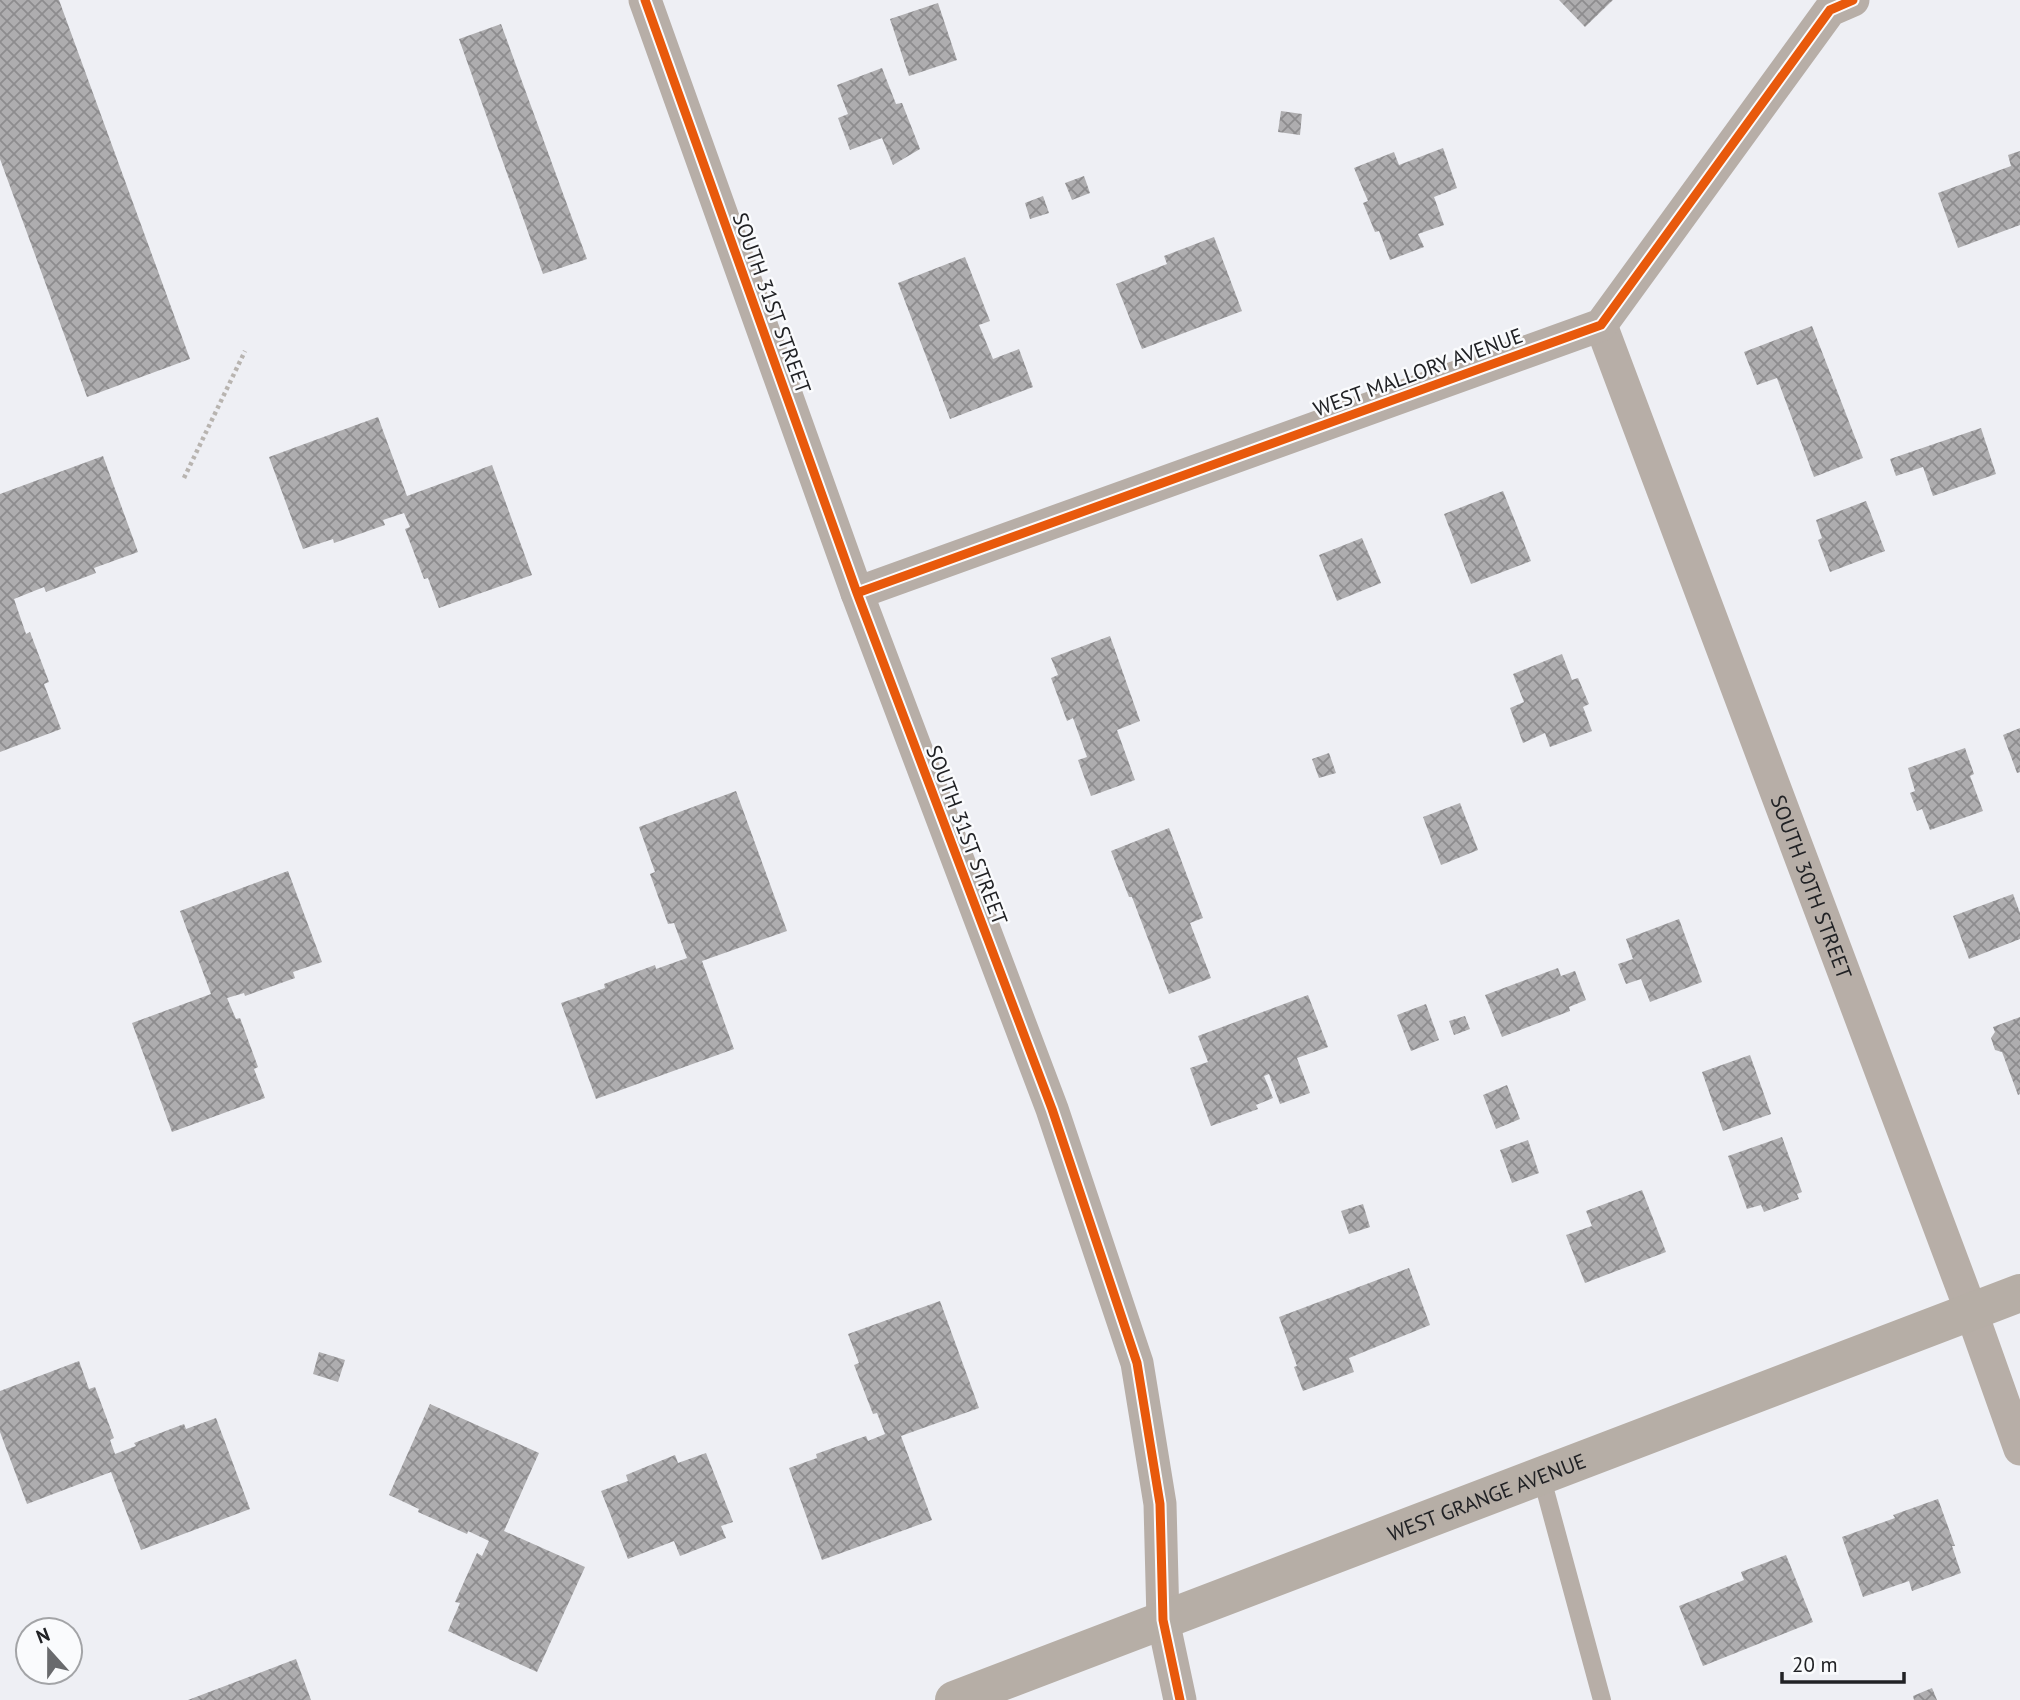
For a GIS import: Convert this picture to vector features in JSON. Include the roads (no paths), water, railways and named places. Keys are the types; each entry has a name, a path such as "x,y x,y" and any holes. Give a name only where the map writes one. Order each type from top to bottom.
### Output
{"street":[{"name":"SOUTH 31ST STREET","path":"645,0 857,593 1052,1109 1138,1363 1160,1504 1163,1620 1180,1700"},
{"path":"1601,325 1834,3"},
{"name":"WEST MALLORY AVENUE","path":"857,593 1601,325"},
{"name":"SOUTH 30TH STREET","path":"1601,325 2020,1448"},
{"name":"WEST GRANGE AVENUE","path":"954,1700 2020,1293"}],"lane":[{"path":"1541,1475 1602,1700"}]}
